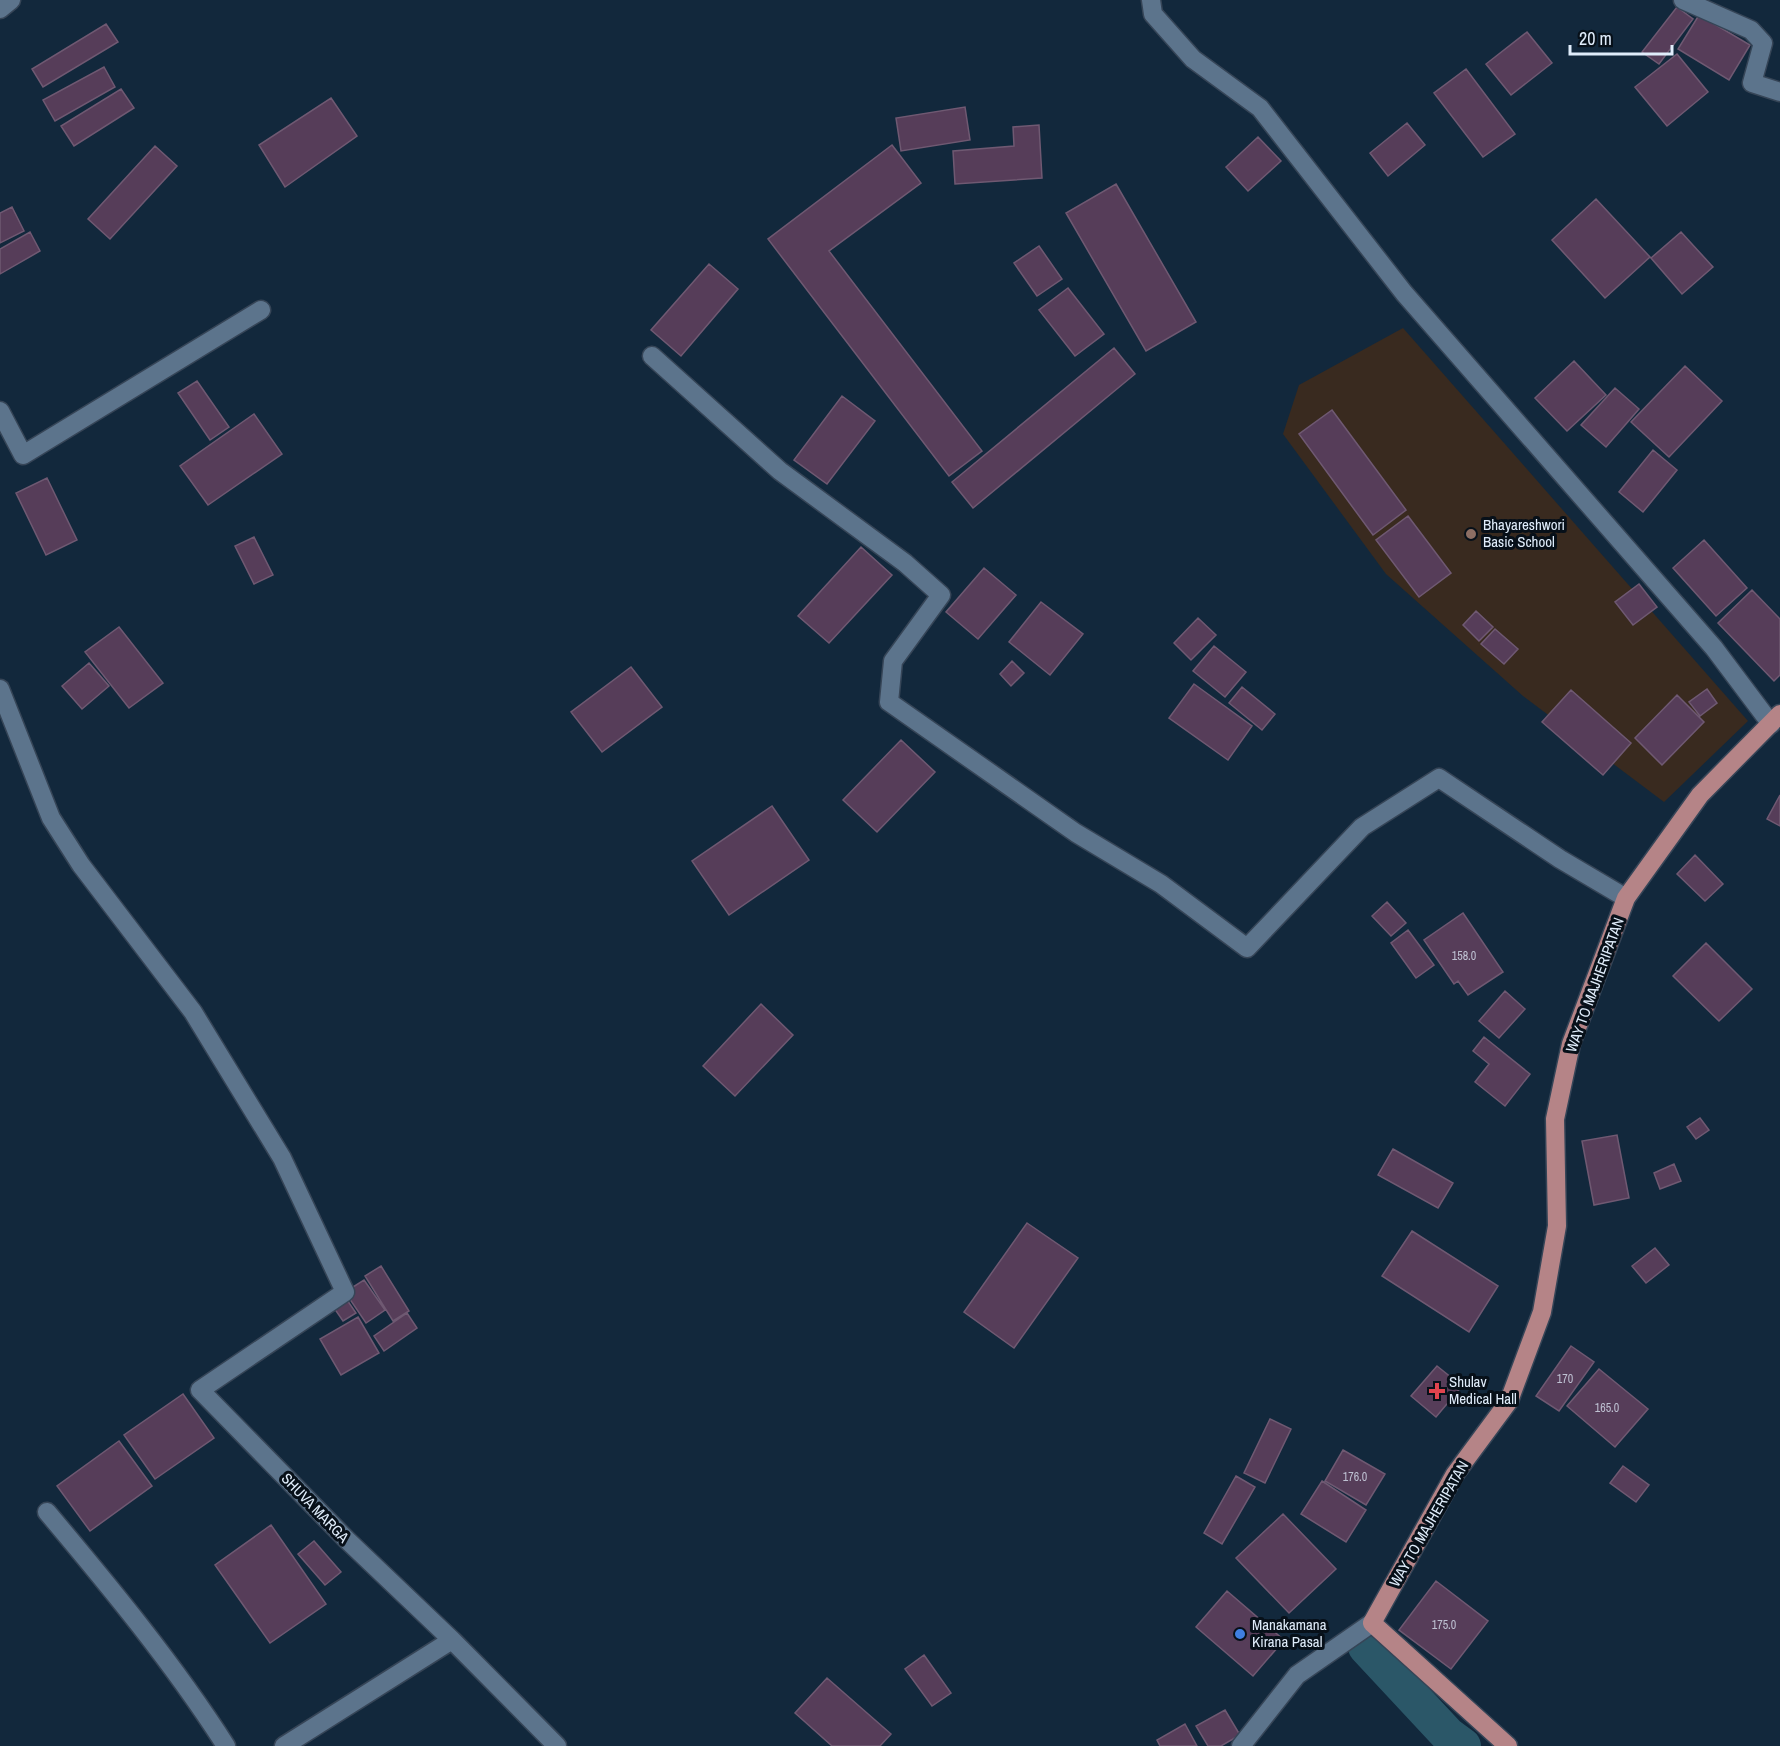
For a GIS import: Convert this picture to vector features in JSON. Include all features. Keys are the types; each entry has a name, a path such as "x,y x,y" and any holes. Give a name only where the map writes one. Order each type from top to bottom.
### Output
{"main road":[{"name":"WAY TO MAJHERIPATAN","path":"1372,1623 1455,1474 1509,1401 1542,1312 1557,1226 1555,1119 1571,1044 1626,898 1700,795 1776,718"},
{"path":"1372,1623 1508,1746"}],"street":[{"path":"0,9 11,0"},
{"path":"1151,0 1154,14 1193,59 1260,108 1404,293 1776,718"},
{"path":"1683,0 1750,30 1763,43 1752,83 1780,92"},
{"path":"0,411 23,455 261,310"},
{"path":"652,356 780,471 905,563 941,596 893,661 889,702 1076,833 1161,884 1247,948 1362,827 1439,778 1560,859 1626,898"},
{"name":"SHUVA MARGA","path":"0,689 51,818 81,865 193,1012 282,1158 345,1292 200,1390 346,1539 452,1640 557,1746"},
{"path":"47,1512 120,1599 193,1694 226,1746"},
{"path":"1241,1746 1297,1675 1372,1623"},
{"path":"284,1746 452,1640"}],"shaded area":[{"name":"Bhayareshwori Basic School","path":"1403,328 1748,721 1664,802 1523,696 1386,574 1283,434 1299,385"}],"building":[{"path":"1677,7 1693,19 1659,64 1642,52"},
{"path":"1699,15 1750,45 1729,80 1678,49"},
{"path":"106,24 118,42 43,87 32,69"},
{"path":"1527,32 1552,63 1511,95 1486,64"},
{"path":"1677,54 1708,92 1667,126 1635,87"},
{"path":"104,67 115,87 55,121 43,100"},
{"path":"1466,69 1515,134 1483,157 1434,93"},
{"path":"121,89 134,108 74,146 61,126"},
{"path":"331,98 357,136 285,187 259,145"},
{"path":"965,107 970,140 901,151 896,118"},
{"path":"1407,123 1425,145 1388,176 1370,153"},
{"path":"1039,125 1042,178 955,184 953,151 1014,146 1013,127"},
{"path":"1258,137 1281,161 1248,191 1226,167"},
{"path":"892,145 921,183 829,251 982,451 949,476 768,239"},
{"path":"155,146 177,166 110,239 88,219"},
{"path":"1116,184 1196,322 1146,351 1066,213"},
{"path":"1596,199 1650,257 1605,298 1552,240"},
{"path":"12,207 24,231 0,243 0,213"},
{"path":"30,232 40,251 0,274 0,249"},
{"path":"1681,232 1713,267 1682,294 1651,258"},
{"path":"1039,246 1062,279 1037,296 1014,263"},
{"path":"709,264 738,289 681,356 651,330"},
{"path":"1068,288 1104,334 1075,356 1039,310"},
{"path":"1114,348 1135,374 973,508 952,482"},
{"path":"1574,361 1606,395 1567,431 1535,398"},
{"path":"1685,366 1722,401 1669,457 1631,422"},
{"path":"197,381 229,427 210,440 178,393"},
{"path":"1615,388 1639,409 1606,447 1581,425"},
{"path":"842,396 875,421 827,484 794,460"},
{"path":"1332,410 1406,510 1373,535 1299,434"},
{"path":"254,414 282,454 208,505 180,466"},
{"path":"1653,450 1677,470 1643,512 1619,492"},
{"path":"47,478 77,540 46,555 16,493"},
{"path":"1408,516 1451,573 1419,597 1376,540"},
{"path":"254,537 273,575 254,584 235,546"},
{"path":"1704,540 1747,588 1716,616 1673,568"},
{"path":"861,547 892,575 829,643 798,616"},
{"path":"984,568 1016,595 978,639 946,612"},
{"path":"1639,584 1657,607 1633,625 1615,602"},
{"path":"1752,590 1780,619 1780,675 1774,681 1718,623"},
{"path":"1041,602 1083,634 1050,675 1009,642"},
{"path":"1476,611 1493,627 1479,641 1463,625"},
{"path":"1198,618 1216,635 1191,660 1174,643"},
{"path":"119,627 163,683 129,708 85,652"},
{"path":"1495,629 1518,649 1504,664 1481,644"},
{"path":"1214,646 1246,672 1225,697 1193,671"},
{"path":"1012,661 1024,673 1011,686 1000,674"},
{"path":"89,663 109,686 82,709 62,686"},
{"path":"631,667 662,707 602,752 571,712"},
{"path":"1194,684 1252,726 1228,760 1169,718"},
{"path":"1242,687 1275,714 1262,730 1229,703"},
{"path":"1707,689 1717,703 1700,716 1689,702"},
{"path":"1571,690 1631,743 1603,775 1542,722"},
{"path":"1677,695 1704,722 1662,765 1635,738"},
{"path":"901,740 935,772 877,832 843,800"},
{"path":"1780,795 1780,826 1767,819"},
{"path":"772,806 809,860 729,915 692,861"},
{"path":"1695,855 1723,884 1705,901 1677,874"},
{"path":"1387,902 1406,923 1391,936 1372,916"},
{"path":"1463,913 1503,972 1468,995 1458,981 1454,984 1424,940"},
{"path":"1408,930 1434,965 1416,978 1391,943"},
{"path":"1706,943 1752,989 1719,1021 1673,976"},
{"path":"1505,991 1525,1009 1499,1038 1479,1021"},
{"path":"761,1004 793,1035 735,1096 703,1066"},
{"path":"1484,1037 1530,1074 1505,1106 1475,1082 1489,1064 1473,1051"},
{"path":"1700,1118 1709,1130 1696,1139 1687,1127"},
{"path":"1617,1135 1629,1198 1594,1205 1582,1141"},
{"path":"1393,1149 1453,1183 1438,1208 1378,1175"},
{"path":"1674,1164 1681,1181 1660,1189 1654,1173"},
{"path":"1027,1223 1078,1258 1014,1348 964,1312"},
{"path":"1412,1231 1498,1286 1469,1332 1382,1276"},
{"path":"1655,1248 1669,1265 1646,1283 1632,1266"},
{"path":"381,1266 409,1311 393,1321 365,1276"},
{"path":"364,1280 385,1310 366,1323 345,1292"},
{"path":"345,1297 356,1313 343,1321 332,1305"},
{"path":"407,1313 417,1328 384,1351 374,1336"},
{"path":"358,1317 379,1353 341,1375 320,1339"},
{"path":"1571,1346 1594,1362 1559,1411 1536,1396"},
{"name":"Shulav Medical Hall","path":"1437,1366 1462,1386 1436,1417 1411,1396"},
{"path":"1599,1369 1648,1409 1615,1447 1567,1406"},
{"path":"183,1394 214,1438 155,1479 124,1435"},
{"path":"1270,1419 1291,1429 1265,1483 1244,1473"},
{"path":"119,1441 152,1486 90,1531 57,1486"},
{"path":"1343,1450 1385,1474 1366,1505 1325,1481"},
{"path":"1623,1466 1649,1485 1636,1502 1610,1483"},
{"path":"1236,1476 1255,1487 1222,1544 1204,1533"},
{"path":"1322,1481 1366,1510 1346,1542 1301,1514"},
{"path":"1283,1514 1336,1569 1289,1613 1236,1558"},
{"path":"271,1525 326,1604 270,1643 215,1565"},
{"path":"314,1541 341,1572 325,1585 298,1554"},
{"path":"1436,1581 1488,1621 1451,1669 1399,1630"},
{"name":"Manakamana Kirana Pasal","path":"1227,1591 1284,1640 1253,1676 1196,1627"},
{"path":"924,1655 951,1693 932,1706 905,1669"},
{"path":"827,1678 891,1734 880,1746 832,1746 795,1713"},
{"path":"1225,1710 1240,1735 1221,1746 1208,1746 1196,1726"},
{"path":"1185,1724 1197,1746 1160,1746 1157,1740"}],"waterway":[{"path":"1366,1647 1448,1735 1463,1746"}],"place":[{"name":"Bhayareshwori Basic School","path":"1471,534"},
{"name":"Shulav Medical Hall","path":"1437,1391"},
{"name":"Manakamana Kirana Pasal","path":"1240,1634"}]}
